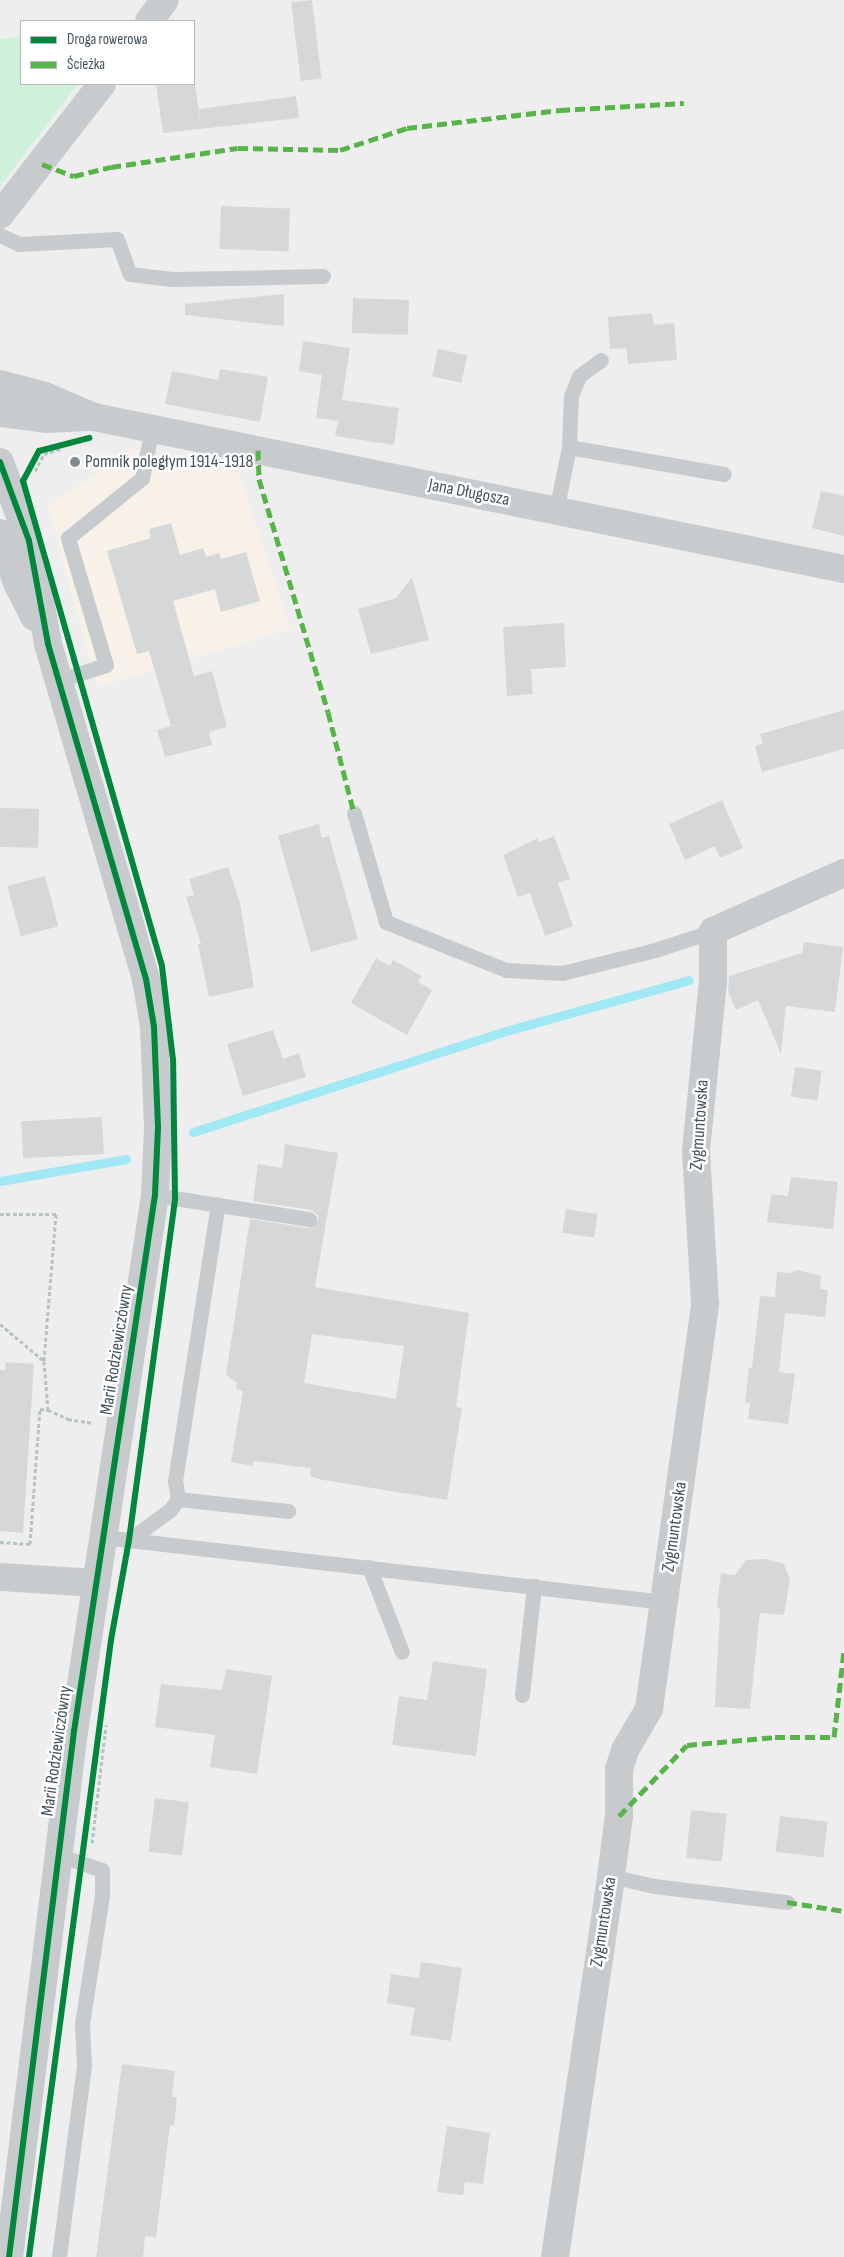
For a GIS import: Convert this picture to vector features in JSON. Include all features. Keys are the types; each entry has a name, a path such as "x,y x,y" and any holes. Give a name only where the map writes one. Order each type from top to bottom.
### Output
{"street":[{"path":"150,20 165,0"},
{"path":"0,215 101,85"},
{"name":"Jana Długosza","path":"0,384 45,396 94,417 844,569"},
{"name":"Jana Długosza","path":"0,413 46,419 94,417"},
{"name":"Marii Rodziewiczówny","path":"0,462 29,541 48,644 146,979 157,1062 155,1195 96,1583 70,1859 9,2257"},
{"name":"Marii Rodziewiczówny","path":"0,533 17,583 48,644"},
{"path":"713,931 844,873"},
{"name":"Zygmuntowska","path":"555,2257 612,1876 619,1816 619,1770 625,1750 649,1709 705,1303 696,1151 714,982 713,931"},
{"path":"0,1577 96,1583"}],"lane":[{"path":"0,235 19,244 116,239 130,274 172,278 323,276"},
{"path":"556,511 569,448 571,396 578,376 601,360"},
{"path":"58,680 106,666 68,538 142,478 152,429"},
{"path":"569,448 724,474"},
{"path":"354,813 386,922 506,970 562,972 713,931"},
{"path":"155,1195 309,1219"},
{"path":"129,1540 170,1510 178,1499 175,1481 218,1204"},
{"path":"178,1499 288,1512"},
{"path":"103,1537 664,1602"},
{"path":"369,1568 402,1652"},
{"path":"522,1695 534,1586"},
{"path":"59,2257 84,2066 82,2024 102,1895 102,1870 70,1859"},
{"path":"612,1876 663,1888 787,1902"}],"path":[{"path":"30,474 39,451 63,446"},
{"path":"0,1214 56,1214 44,1361 48,1410"},
{"path":"0,1324 44,1361"},
{"path":"0,1542 30,1544 40,1409 48,1410 68,1419 120,1426"},
{"path":"70,1859 101,1715"}],"shaded area":[{"path":"132,449 239,473 290,629 97,687 48,506"}],"green space":[{"path":"20,36 20,85 77,85 0,186 0,39"}],"building":[{"path":"312,0 322,78 301,81 291,3"},
{"path":"195,84 201,127 199,109 296,96 299,118 163,133 156,85"},
{"path":"221,206 290,208 288,251 219,249"},
{"path":"284,294 284,326 185,315 185,304"},
{"path":"353,298 409,300 408,335 352,333"},
{"path":"652,313 654,325 674,323 677,360 628,364 626,348 610,349 608,317"},
{"path":"303,341 350,348 342,400 399,408 394,445 335,436 338,421 316,418 322,375 299,371"},
{"path":"438,349 467,355 462,383 432,376"},
{"path":"220,369 268,377 260,422 165,404 172,371 218,380"},
{"path":"821,491 844,496 844,536 812,528"},
{"path":"171,523 180,555 203,548 206,557 219,553 221,559 246,552 260,601 221,612 215,589 173,601 194,676 212,671 227,727 209,732 212,745 165,757 157,730 171,726 149,651 137,654 107,551 151,538 149,529"},
{"path":"412,577 429,640 371,654 358,609 396,598"},
{"path":"564,623 566,667 531,669 533,694 507,696 503,627"},
{"path":"844,710 844,749 762,772 755,746 763,743 760,734"},
{"path":"722,800 743,848 720,858 715,846 685,860 669,824"},
{"path":"0,808 39,809 38,848 0,847"},
{"path":"319,824 322,838 329,836 358,939 311,952 278,836"},
{"path":"554,836 570,879 558,883 573,926 545,936 530,893 518,897 503,855 538,838 539,842"},
{"path":"228,867 240,903 254,987 209,997 198,944 201,944 186,897 194,895 189,879"},
{"path":"45,876 58,926 21,936 7,886"},
{"path":"804,942 843,947 835,1012 786,1006 781,1054 758,1000 736,1010 728,991 729,976 802,953"},
{"path":"376,958 390,966 393,960 422,976 418,982 432,990 407,1035 351,1003"},
{"path":"273,1030 283,1059 299,1053 306,1077 243,1096 227,1044"},
{"path":"795,1067 822,1071 818,1100 791,1097"},
{"path":"102,1117 104,1154 23,1158 21,1121"},
{"path":"285,1144 338,1153 315,1287 469,1313 456,1407 462,1408 447,1500 323,1480 310,1476 311,1468 254,1461 253,1466 231,1462 243,1391 236,1389 237,1383 226,1375 250,1219 308,1228 318,1221 318,1215 311,1210 253,1201 258,1164 282,1168","holes":["312,1334 404,1346 396,1399 304,1383"]},
{"path":"791,1177 838,1182 833,1229 767,1222 771,1194 788,1196"},
{"path":"566,1209 598,1214 594,1238 562,1233"},
{"path":"798,1270 821,1276 820,1289 828,1290 825,1317 785,1313 779,1372 795,1374 788,1424 748,1419 750,1403 745,1402 749,1368 752,1368 760,1296 775,1297 777,1272 789,1273"},
{"path":"6,1362 34,1364 23,1533 0,1531 0,1370 5,1370"},
{"path":"766,1559 784,1564 790,1579 784,1615 760,1613 750,1709 715,1707 720,1608 717,1607 721,1573 735,1575 746,1560"},
{"path":"433,1661 487,1669 476,1756 392,1745 399,1696 427,1700"},
{"path":"226,1669 272,1676 257,1774 210,1767 215,1735 155,1727 161,1684 222,1690"},
{"path":"155,1798 189,1802 182,1856 148,1852"},
{"path":"691,1810 727,1814 722,1862 686,1858"},
{"path":"780,1816 828,1822 823,1858 776,1852"},
{"path":"421,1962 462,1968 451,2041 410,2035 415,2008 387,2003 391,1974 419,1978"},
{"path":"122,2064 175,2071 172,2097 177,2097 174,2126 170,2125 156,2237 145,2236 143,2257 96,2257"},
{"path":"447,2126 490,2133 483,2184 465,2182 463,2195 437,2192"}],"waterway":[{"path":"193,1132 502,1032 689,980"},
{"path":"0,1181 126,1159"}],"marked path":[{"path":"42,164 74,176 111,167 238,148 340,150 407,128 560,110 684,103"},
{"path":"258,450 259,479 328,712 354,813"},
{"path":"619,1816 687,1745 775,1737 834,1737 844,1650"},
{"path":"787,1902 844,1911"}],"cycle path":[{"path":"29,2257 111,1640 129,1540 175,1198 173,1060 162,966 23,481 39,451 89,438"},
{"path":"0,462 29,541 48,644 146,979 154,1027 158,1128 155,1195 74,1731 9,2257"}],"place":[{"name":"Pomnik poległym 1914-1918","path":"75,462"}]}
